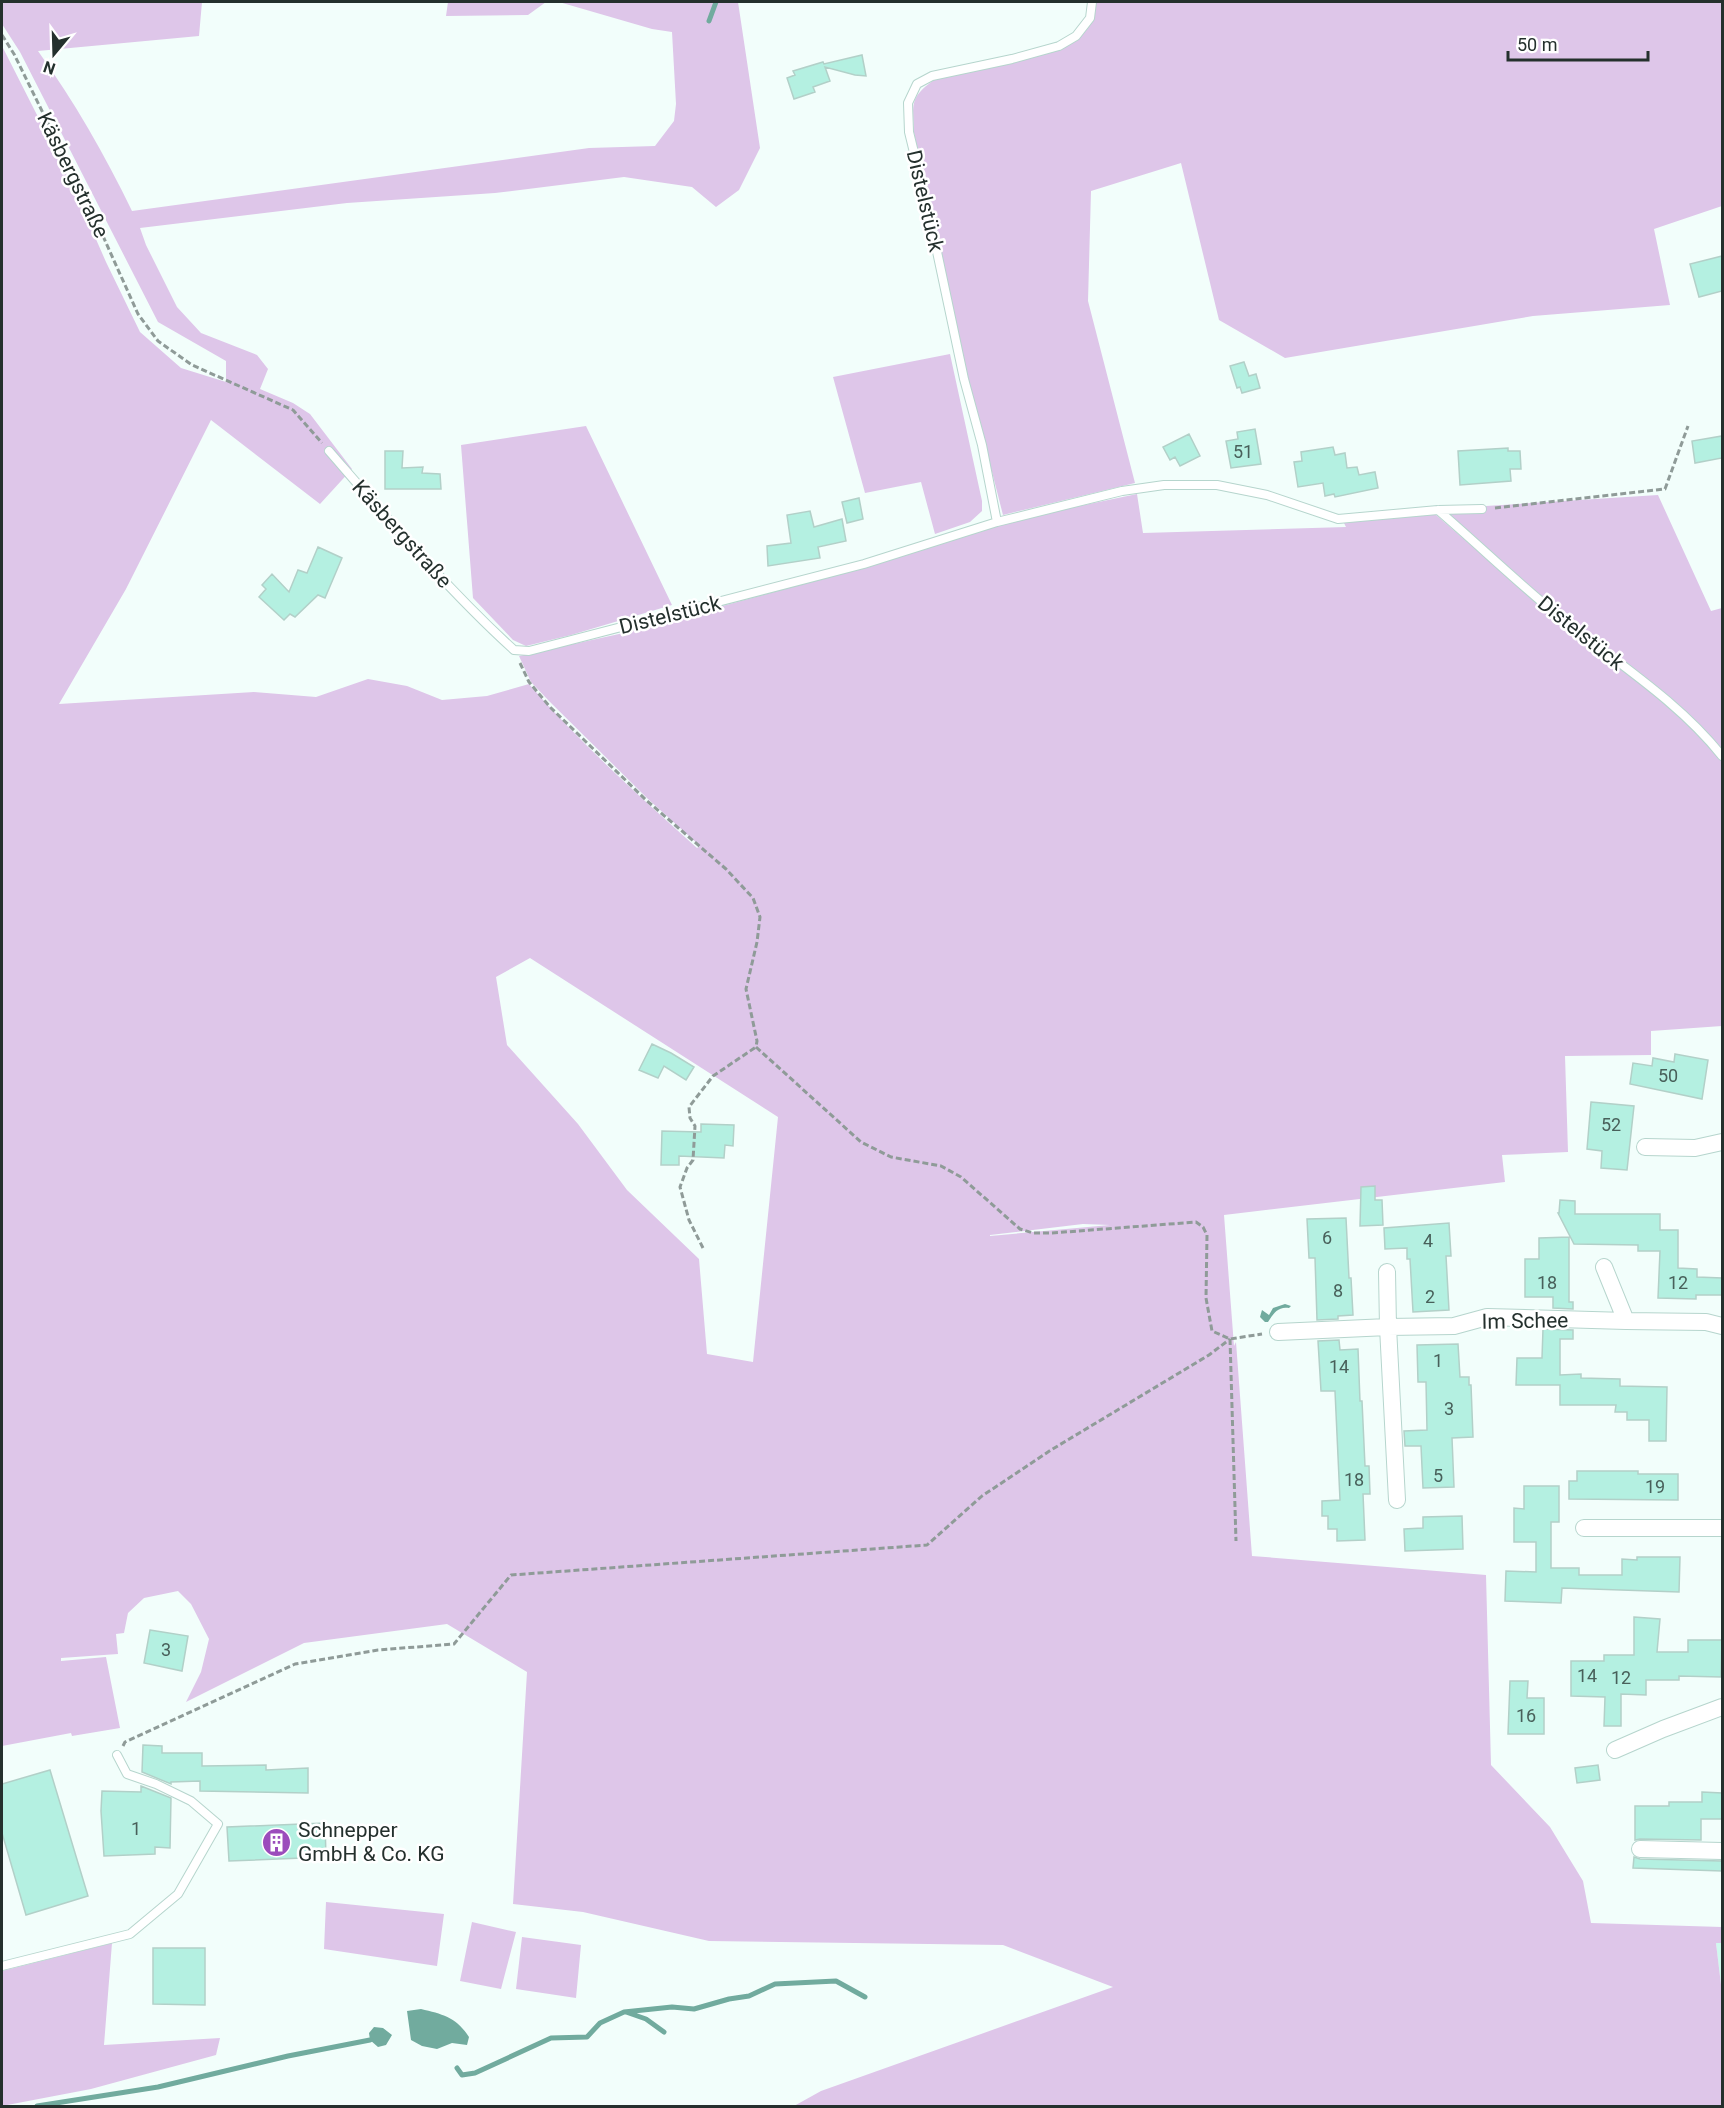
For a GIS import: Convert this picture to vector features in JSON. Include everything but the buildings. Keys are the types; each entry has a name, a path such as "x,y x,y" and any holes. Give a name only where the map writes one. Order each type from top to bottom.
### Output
{"street":[{"path":"1645,1147 1695,1148 1722,1143"},
{"path":"1604,1267 1626,1321"},
{"path":"1387,1272 1397,1500"},
{"name":"Im Schee","path":"1278,1332 1454,1326 1487,1317 1706,1322 1722,1326"},
{"path":"1584,1528 1722,1528"},
{"path":"1615,1750 1722,1707"},
{"path":"1640,1849 1722,1851"}],"lane":[{"name":"Distelstück","path":"997,522 982,445 964,379 909,132 908,102 917,84 932,76 1012,59 1059,46 1076,36 1090,18 1092,2"},
{"name":"Käsbergstraße","path":"329,451 388,520 491,630 514,650"},
{"name":"Distelstück","path":"514,650 529,651 684,612 864,564 997,522 1122,491 1164,485 1217,485 1267,495 1338,519 1438,510 1482,509"},
{"name":"Distelstück","path":"1438,510 1564,620 1666,700 1709,739 1722,756"},
{"path":"2,1966 130,1934 178,1894 218,1824 191,1801 156,1784 127,1774 117,1755"}],"path":[{"name":"Käsbergstraße","path":"2,35 14,54 98,225 138,314 158,341 192,365 293,410 329,451"},
{"path":"1482,509 1665,489 1688,426"},
{"path":"514,650 529,682 550,707 646,800 726,869 753,898 760,917 757,942 746,988 757,1041 756,1047 713,1076 688,1107 690,1118 695,1126 693,1160 687,1168 680,1187 689,1220 703,1248"},
{"path":"756,1047 861,1142 891,1156 941,1166 961,1177 1020,1229 1033,1233 1052,1233 1196,1222 1208,1235 1206,1298 1212,1331 1230,1339"},
{"path":"117,1755 125,1743 295,1664 378,1650 454,1644 511,1575 927,1545 982,1496 1050,1450 1209,1355 1230,1339 1278,1332"},
{"path":"1230,1339 1236,1541"}],"shaded area":[{"path":"2,2 202,2 199,36 38,51 88,129 132,211 589,148 655,146 674,121 676,104 672,32 652,29 559,2 738,2 760,148 739,190 716,207 692,187 624,177 495,193 347,203 140,228 177,307 201,333 257,355 268,369 260,389 293,403 310,414 352,469 320,504 211,420 126,589 59,704 254,692 316,697 368,679 407,686 442,700 487,696 529,684 589,748 697,848 700,846 648,799 531,682 519,656 619,634 867,567 1001,525 1137,494 1143,533 1346,527 1343,521 1435,514 1548,610 1667,704 1705,740 1722,760 1722,1026 1651,1031 1651,1055 1565,1056 1568,1152 1502,1155 1505,1182 1224,1215 1252,1556 1486,1575 1491,1765 1550,1827 1583,1881 1591,1923 1722,1927 1722,1943 1716,1943 1722,1993 1722,2106 794,2106 821,2091 1113,1987 1003,1945 709,1941 583,1912 513,1904 527,1672 447,1624 304,1643 186,1702 201,1672 209,1639 191,1604 178,1591 144,1598 128,1613 124,1633 116,1634 118,1654 61,1658 61,1661 106,1657 120,1728 72,1736 71,1733 2,1746 2,46 70,180 140,332 181,368 226,382 226,361 158,322 20,52 2,24","holes":["530,958 778,1117 753,1362 707,1354 699,1259 627,1190 578,1124 507,1045 496,977","1083,1224 1110,1225 990,1236 990,1235"]},
{"path":"448,2 546,2 528,15 446,16"},
{"path":"1095,2 1722,2 1722,206 1654,229 1670,305 1533,316 1285,358 1219,320 1181,163 1091,191 1088,301 1135,483 1003,515 968,378 914,133 914,102 920,92 934,80 1033,56 1069,44 1079,38 1090,25"},
{"path":"950,354 982,501 982,511 970,522 935,534 921,482 865,493 833,377"},
{"path":"586,426 672,605 526,646 513,640 473,598 461,445"},
{"path":"1658,495 1711,611 1722,608 1722,754 1710,738 1564,619 1441,511 1486,510 1486,506"},
{"path":"1285,1304 1291,1306 1279,1309 1268,1322 1260,1317 1262,1310 1269,1315 1273,1308"},
{"path":"326,1902 444,1914 437,1966 324,1949"},
{"path":"472,1922 516,1932 501,1989 460,1981"},
{"path":"522,1937 581,1945 576,1998 516,1989"},
{"path":"112,1943 104,2045 220,2038 216,2055 91,2089 2,2106 2,1971"},
{"path":"1716,1943 1722,1943 1722,1993"},
{"path":"421,2009 443,2015 460,2025 469,2037 467,2045 452,2043 437,2049 422,2046 411,2040 407,2011"},
{"path":"374,2027 383,2028 392,2035 386,2045 378,2047 370,2040 369,2033"}],"waterway":[{"path":"709,21 716,2"},
{"path":"457,2068 462,2075 475,2073 551,2038 587,2037 600,2023 624,2012 672,2007 694,2009 749,1996 775,1984 836,1981 865,1997"},
{"path":"626,2012 646,2019 664,2032"},
{"path":"37,2106 158,2087 288,2056 370,2040"}],"place":[{"name":"Schnepper GmbH & Co. KG","path":"277,1842"}]}
